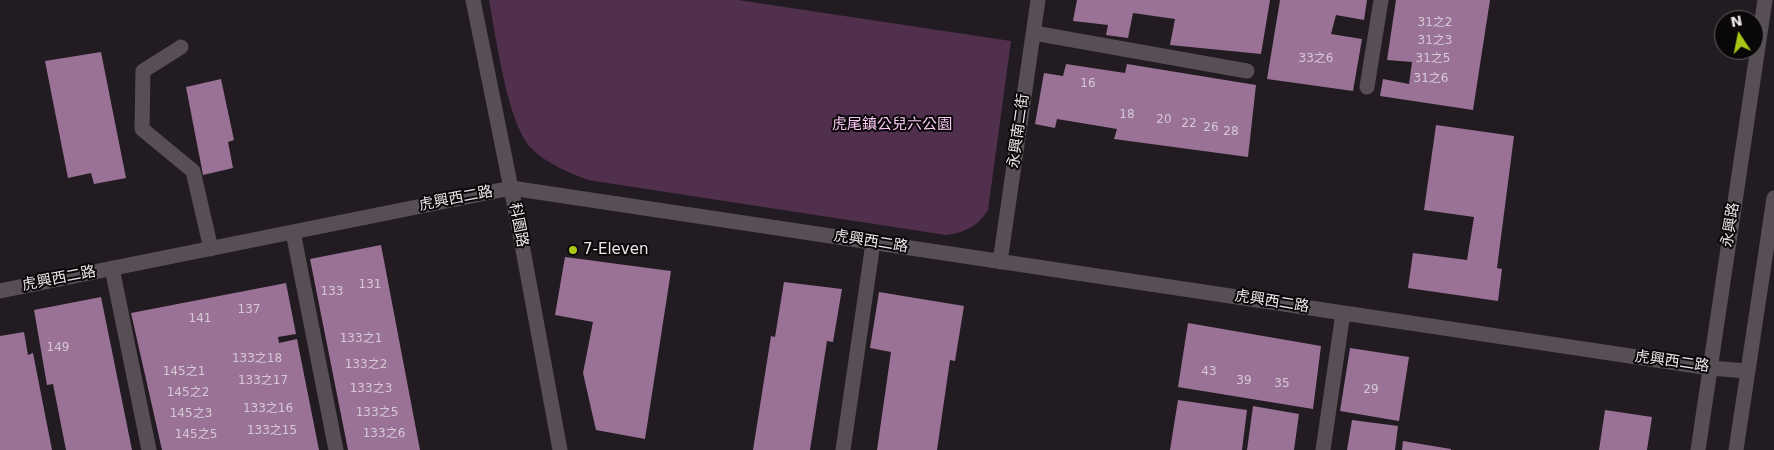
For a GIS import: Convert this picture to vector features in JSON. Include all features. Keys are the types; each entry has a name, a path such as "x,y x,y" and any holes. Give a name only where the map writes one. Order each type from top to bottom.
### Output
{"street":[{"name":"科園路","path":"473,0 511,188 560,450"},
{"name":"永興南二街","path":"1000,262 1038,0"},
{"path":"1367,87 1381,0"},
{"name":"永興路","path":"1698,450 1765,0"},
{"path":"1034,33 1247,71"},
{"path":"181,47 143,70 142,129 193,171 211,248"},
{"name":"虎興西二路","path":"0,291 511,188 1747,372"},
{"path":"1736,450 1774,198"},
{"path":"292,232 336,450"},
{"path":"843,450 873,243"},
{"path":"112,268 148,450"},
{"path":"1323,450 1343,313"}],"green space":[{"name":"虎尾鎮公兒六公園","path":"489,0 738,0 1011,41 988,210 980,221 970,228 946,235 588,180 573,174 537,154 523,136 509,99"}],"building":[{"path":"1077,0 1270,0 1261,54 1170,45 1175,19 1133,13 1128,38 1106,35 1108,25 1073,21"},
{"path":"1280,0 1367,0 1364,20 1336,15 1331,34 1362,39 1353,91 1267,79"},
{"path":"1396,0 1490,0 1473,110 1380,96 1383,79 1409,84 1412,62 1387,60"},
{"path":"101,52 126,178 94,184 91,173 68,178 45,61"},
{"path":"1066,64 1125,73 1127,64 1256,85 1248,157 1114,139 1117,129 1057,119 1055,128 1035,124 1044,73 1063,76"},
{"path":"221,79 234,140 228,142 233,168 203,175 186,87"},
{"path":"1436,125 1514,136 1497,268 1502,269 1498,301 1408,288 1413,253 1467,260 1474,217 1424,210"},
{"path":"381,245 420,450 348,450 310,259"},
{"path":"565,257 671,271 645,439 596,430 583,373 593,322 555,315"},
{"path":"784,282 842,289 833,342 827,341 810,450 753,450 771,336 775,337"},
{"path":"286,283 296,334 278,337 279,343 297,339 319,450 162,450 131,313"},
{"path":"879,292 964,306 955,361 950,360 937,450 877,450 891,352 870,348"},
{"path":"101,297 132,450 66,450 53,384 47,385 34,310"},
{"path":"1188,323 1321,346 1313,409 1178,387"},
{"path":"24,332 28,355 33,353 52,450 0,450 0,336"},
{"path":"1350,348 1409,357 1399,421 1340,411"},
{"path":"1178,400 1247,410 1242,450 1170,450"},
{"path":"1253,406 1299,414 1294,450 1247,450"},
{"path":"1605,410 1652,417 1647,450 1599,450"},
{"path":"1352,420 1398,426 1395,450 1347,450"},
{"path":"1403,441 1451,449 1451,450 1402,450"}],"place":[{"name":"7-Eleven","path":"573,250"}]}
